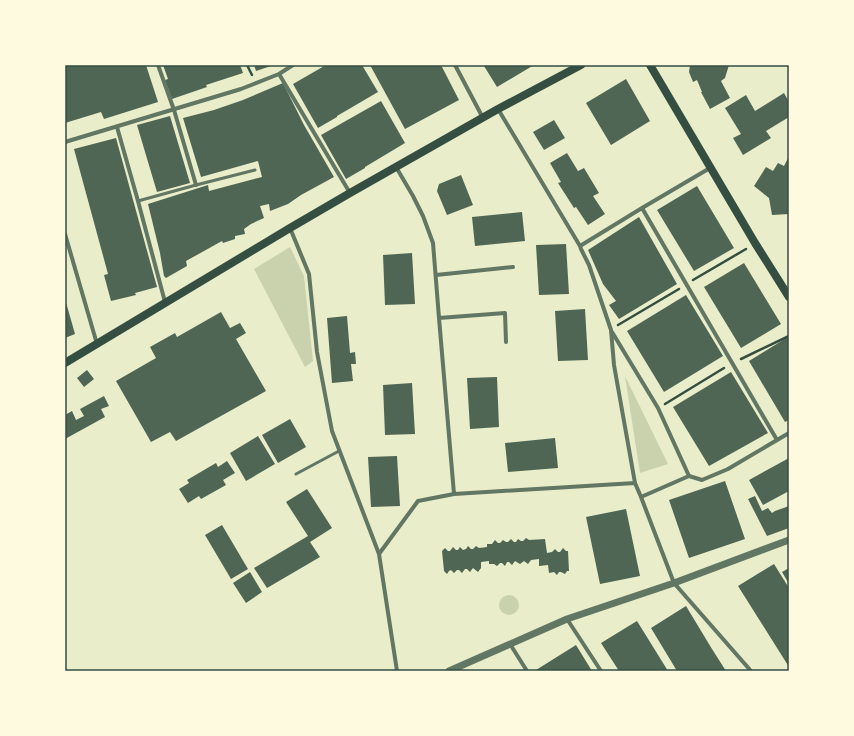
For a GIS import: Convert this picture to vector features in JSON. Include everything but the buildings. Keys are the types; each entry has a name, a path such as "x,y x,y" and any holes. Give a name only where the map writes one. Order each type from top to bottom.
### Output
{"main road":[{"path":"65,363 395,167 498,109 581,65"},
{"path":"650,65 710,168 789,297"}],"street":[{"path":"158,65 174,110 196,184"},
{"path":"65,142 241,89 279,74 293,65"},
{"path":"455,65 484,118"},
{"path":"279,74 350,193"},
{"path":"498,109 580,246 580,249 589,265 611,330 658,408 689,476"},
{"path":"117,127 166,303"},
{"path":"395,167 413,196 434,243 454,494"},
{"path":"580,246 710,168"},
{"path":"642,208 777,440"},
{"path":"290,228 309,274 317,352 332,431 379,554 397,671"},
{"path":"65,234 97,344"},
{"path":"436,275 513,267"},
{"path":"439,318 505,313 506,342"},
{"path":"611,330 614,365 635,484 674,582 751,671"},
{"path":"641,497 689,476 702,480 728,469 789,433"},
{"path":"379,554 418,501 454,494 635,484"},
{"path":"449,671 567,619 789,540"},
{"path":"567,619 601,671"},
{"path":"510,644 527,671"}],"lane":[{"path":"138,201 196,184 255,170"},
{"path":"296,474 339,451"}],"path":[{"path":"658,408 732,364 789,336"}],"green space":[{"path":"290,247 304,276 313,361 305,367 254,269"},
{"path":"625,376 668,464 640,473"},
{"path":"509,595 516,598 519,605 516,612 509,615 502,612 499,605 502,598"}]}
